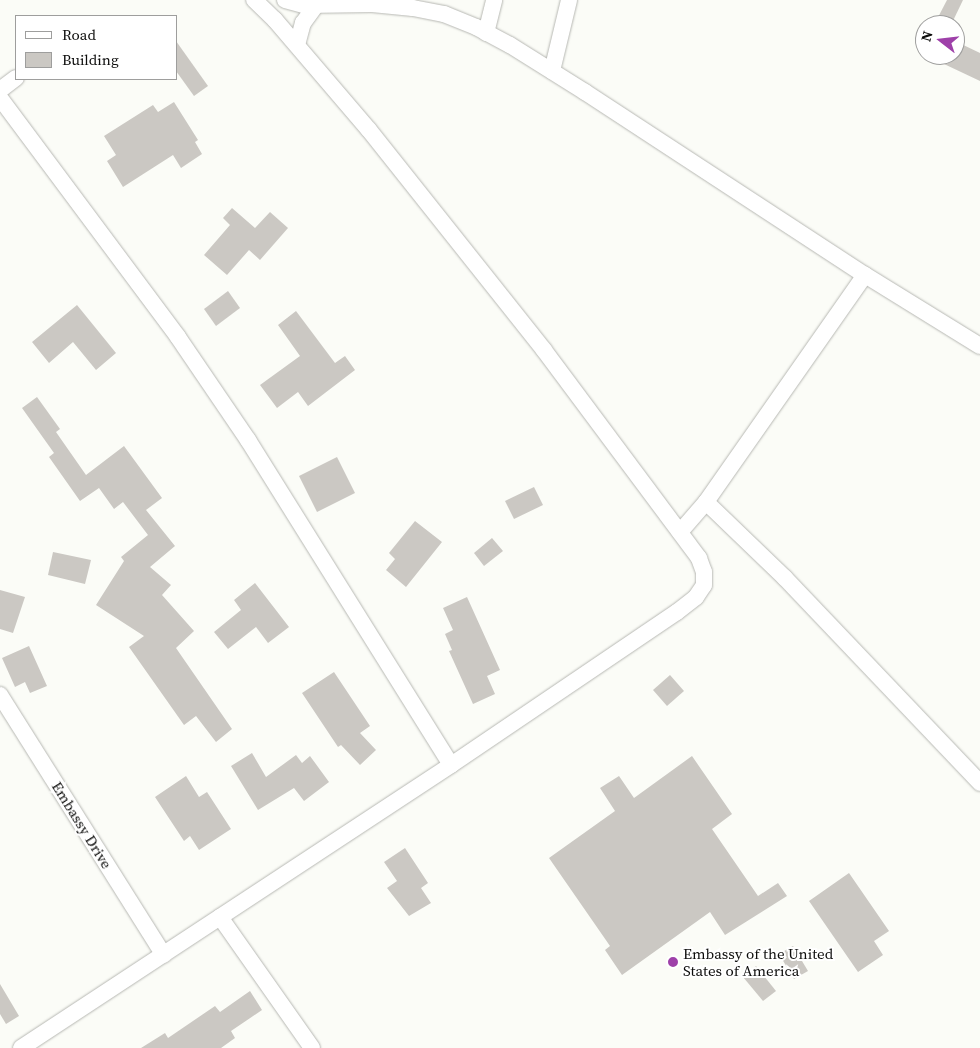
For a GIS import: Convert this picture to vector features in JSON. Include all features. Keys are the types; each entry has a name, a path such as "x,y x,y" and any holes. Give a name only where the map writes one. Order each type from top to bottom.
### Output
{"street":[{"path":"21,1048 451,765 677,612 696,597 704,585 704,572 700,558 544,350 369,130 297,45 254,0"},
{"path":"285,0 316,5 414,4 444,14 486,33 552,71 865,275 980,346"},
{"path":"486,33 494,0"},
{"path":"552,71 569,0"},
{"path":"297,45 303,22 316,5"},
{"path":"0,90 15,79"},
{"path":"0,98 178,336 248,440 451,765"},
{"path":"680,532 706,502 865,275"},
{"path":"706,502 785,578 980,783"},
{"name":"Embassy Drive","path":"0,695 164,955"},
{"path":"220,917 312,1048"}],"building":[{"path":"947,0 963,0 956,15 939,15"},
{"path":"178,44 208,86 194,96 178,74"},
{"path":"965,46 980,53 980,81 946,65 965,65"},
{"path":"174,102 198,140 195,142 202,154 181,168 173,155 123,187 107,161 116,155 104,136 153,105 158,112"},
{"path":"232,208 255,228 270,212 288,228 260,260 249,250 227,275 204,255 230,225 223,218"},
{"path":"228,291 240,308 216,326 204,309"},
{"path":"77,305 116,353 96,370 73,342 49,363 32,342"},
{"path":"296,311 335,363 345,356 355,370 308,406 298,392 277,408 260,385 300,356 278,325"},
{"path":"37,397 60,429 56,432 86,475 124,446 162,498 146,510 175,546 150,567 171,585 162,595 194,631 176,648 232,729 216,742 196,716 184,725 129,647 144,636 96,605 124,561 121,557 148,535 123,502 114,509 99,488 80,501 49,457 54,453 22,408"},
{"path":"337,457 355,493 317,512 299,476"},
{"path":"534,487 543,505 514,519 505,501"},
{"path":"415,521 442,542 406,587 386,570 395,559 389,553"},
{"path":"492,538 503,551 484,566 474,553"},
{"path":"53,552 91,560 85,584 48,575"},
{"path":"255,583 289,627 268,643 256,627 228,649 214,632 241,610 234,600"},
{"path":"0,590 25,597 13,633 0,629"},
{"path":"467,597 500,670 487,676 495,694 473,704 449,651 452,650 445,634 453,630 443,608"},
{"path":"29,646 47,686 30,693 25,682 15,687 2,658"},
{"path":"334,672 370,726 360,733 376,750 360,765 341,745 338,747 302,693"},
{"path":"670,675 684,691 667,706 653,690"},
{"path":"252,753 266,777 296,755 302,763 310,756 329,782 304,801 294,788 258,810 231,766"},
{"path":"692,756 732,814 712,829 758,896 778,883 787,896 725,935 710,912 622,975 605,950 610,946 549,858 615,811 600,788 619,776 634,798"},
{"path":"186,776 199,797 207,792 231,829 199,850 190,836 184,841 155,797"},
{"path":"405,848 428,883 421,888 431,903 409,916 387,888 397,881 384,862"},
{"path":"849,873 889,931 874,941 883,955 858,972 809,901"},
{"path":"793,946 808,971 794,979 779,954"},
{"path":"756,966 776,991 763,1001 743,977"},
{"path":"0,984 19,1016 6,1024 0,1014"},
{"path":"250,991 262,1010 231,1031 235,1038 221,1048 141,1048 165,1033 168,1038 215,1006 220,1012"}],"place":[{"name":"Embassy of the United States of America","path":"673,962"}]}
